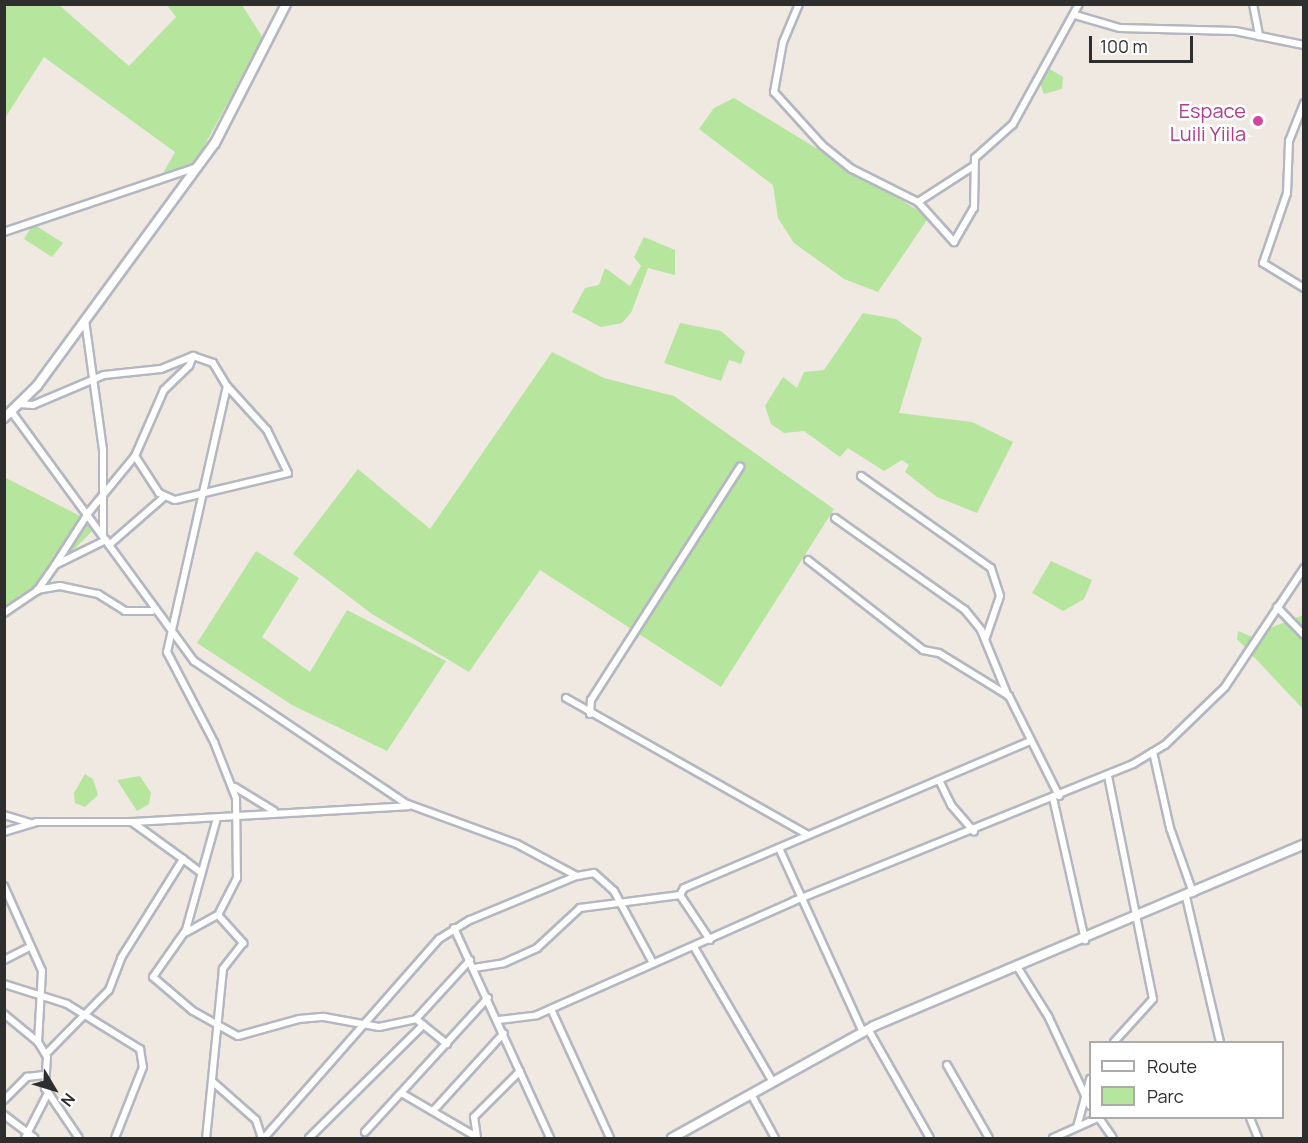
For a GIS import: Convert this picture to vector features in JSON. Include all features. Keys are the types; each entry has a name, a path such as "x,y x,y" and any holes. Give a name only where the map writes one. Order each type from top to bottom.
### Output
{"street":[{"path":"4,418 19,404 85,319 199,166 286,4"},
{"path":"799,4 783,42 774,92 796,121 852,169 918,202 954,242 974,208 972,167"},
{"path":"918,202 972,167 1013,124 1079,4"},
{"path":"1253,4 1259,36"},
{"path":"1075,15 1120,28 1210,29 1304,45"},
{"path":"1304,103 1289,141 1287,194 1263,263 1304,288"},
{"path":"4,232 199,166"},
{"path":"85,319 90,381 104,491 106,541"},
{"path":"19,404 45,401 90,381 161,369 193,356 213,363 227,386 267,430 288,473 201,494 164,497 106,541 56,565"},
{"path":"4,613 37,591 104,491 135,456 164,390 193,356"},
{"path":"184,933 218,915 237,878 236,817 232,784 168,657 169,633 227,386"},
{"path":"11,411 89,512 152,611 194,661 412,806 517,844 577,876"},
{"path":"135,456 164,497"},
{"path":"590,714 591,700 740,467"},
{"path":"861,476 991,568 1000,596 985,640"},
{"path":"835,518 965,610 985,640 1056,797 1085,940"},
{"path":"808,561 923,650 939,652 1009,696"},
{"path":"499,1020 517,1022 551,1009 800,899 1107,776 1153,752 1226,687 1304,568"},
{"path":"37,591 69,587 98,594 125,611 152,611"},
{"path":"4,604 13,608"},
{"path":"1277,607 1304,635"},
{"path":"566,698 590,714 709,774 808,835"},
{"path":"680,895 684,888 1032,741"},
{"path":"1153,752 1170,828 1189,895 1220,1041"},
{"path":"1107,776 1153,999 1115,1041"},
{"path":"939,780 951,805 974,831"},
{"path":"232,784 250,801 276,812"},
{"path":"4,815 30,823 132,822 412,806"},
{"path":"217,818 199,871 184,933 153,976 192,1011 238,1036 315,1018 363,1026 416,1019 470,960"},
{"path":"132,822 199,871"},
{"path":"4,832 30,823"},
{"path":"672,1138 866,1031 1136,920 1304,844"},
{"path":"779,848 800,899 866,1031 930,1138"},
{"path":"79,1138 48,1093 44,1075 47,1053 87,1015 109,990 121,958 183,859"},
{"path":"213,1082 256,1120 263,1138 454,928 577,876 594,873 622,904 653,963"},
{"path":"4,886 17,904 30,947 42,971 38,1042"},
{"path":"680,895 710,940"},
{"path":"474,968 504,963 537,948 580,908 680,895"},
{"path":"206,1138 224,966 243,943 218,915"},
{"path":"454,928 499,1020 550,1138"},
{"path":"4,960 30,947"},
{"path":"694,947 773,1082"},
{"path":"1018,968 1048,1016 1083,1096 1089,1105"},
{"path":"4,984 42,996 87,1015 138,1046 143,1056 127,1117 115,1138"},
{"path":"365,1132 403,1094 488,998"},
{"path":"551,1009 610,1138"},
{"path":"4,1014 38,1042 47,1053"},
{"path":"416,1019 447,1044"},
{"path":"309,1138 423,1025"},
{"path":"433,1111 504,1033"},
{"path":"947,1065 989,1138"},
{"path":"476,1137 474,1117 520,1071"},
{"path":"4,1100 27,1077 44,1075"},
{"path":"1067,1138 1075,1128 1089,1081"},
{"path":"26,1136 48,1093"},
{"path":"403,1094 476,1137"},
{"path":"751,1094 775,1138"},
{"path":"4,1115 26,1136 34,1138"},
{"path":"1053,1138 1096,1119"},
{"path":"1099,1119 1113,1138"},
{"path":"1250,1119 1257,1138"}],"green space":[{"path":"5,5 59,5 129,66 176,17 167,5 242,5 263,38 195,163 162,175 175,152 44,57 5,118"},
{"path":"1043,65 1063,77 1062,89 1044,94 1039,81"},
{"path":"734,98 929,217 878,292 844,279 794,243 778,218 773,185 699,129 714,108"},
{"path":"33,224 63,243 52,257 24,239"},
{"path":"644,237 675,250 675,275 648,268 631,313 622,323 601,327 572,312 585,288 599,285 605,268 630,286 641,266 634,257"},
{"path":"863,313 896,319 922,338 899,413 972,422 1013,442 977,513 937,497 905,472 909,465 902,460 884,471 848,448 840,457 804,431 784,433 771,424 765,406 783,377 797,388 804,372 824,370"},
{"path":"680,323 721,331 745,352 741,364 729,360 721,381 664,363"},
{"path":"552,352 604,378 674,396 834,509 721,687 540,570 469,672 372,614 293,554 358,469 430,529"},
{"path":"4,477 86,519 94,529 36,589 10,608 4,605"},
{"path":"256,551 299,578 262,637 310,672 347,610 446,661 387,751 292,705 197,643"},
{"path":"1051,561 1092,580 1084,599 1063,611 1032,593"},
{"path":"1303,615 1303,709 1237,639 1238,631 1257,639 1262,631"},
{"path":"85,774 93,779 98,795 85,807 75,803 74,793"},
{"path":"140,776 151,793 149,804 137,811 117,780"}],"place":[{"name":"Espace Luili Yiila","path":"1258,121"}]}
